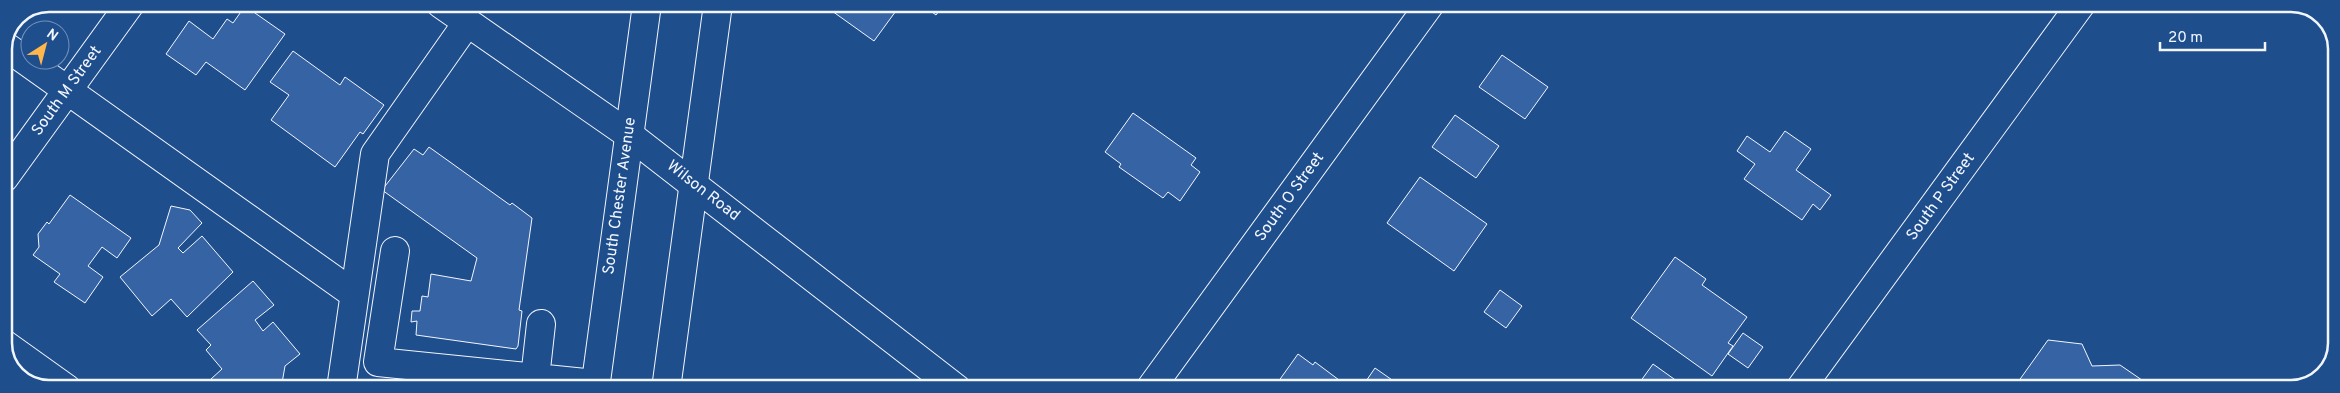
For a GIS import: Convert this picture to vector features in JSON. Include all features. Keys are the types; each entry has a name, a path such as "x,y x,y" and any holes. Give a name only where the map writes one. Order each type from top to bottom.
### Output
{"street":[{"name":"South M Street","path":"12,166 124,12"},
{"name":"Wilson Road","path":"452,12 628,134 939,380"},
{"name":"South Chester Avenue","path":"596,380 646,12"},
{"path":"667,380 717,12"},
{"name":"South O Street","path":"1157,380 1424,13"},
{"name":"South P Street","path":"1807,380 2074,13"},
{"path":"342,380 375,154 467,23"},
{"path":"12,51 354,294"},
{"path":"395,251 378,362 548,380"},
{"path":"535,378 541,324"},
{"path":"14,351 54,380"}],"building":[{"path":"241,12 254,12 285,34 245,90 206,62 196,75 166,54 189,21 213,39 227,19 233,23"},
{"path":"834,12 895,12 874,41"},
{"path":"293,51 340,85 345,77 384,105 363,134 360,132 335,167 271,120 289,95 270,82"},
{"path":"1502,55 1548,87 1525,119 1479,87"},
{"path":"1133,113 1196,158 1191,165 1200,172 1180,201 1168,192 1163,198 1119,167 1121,164 1105,152"},
{"path":"1455,115 1499,146 1476,178 1432,147"},
{"path":"1785,131 1811,149 1796,170 1831,195 1820,210 1813,204 1802,220 1744,179 1755,164 1737,151 1747,136 1770,152"},
{"path":"429,147 510,205 512,203 532,218 519,310 522,311 518,346 516,349 416,335 417,321 411,322 412,311 420,311 422,296 428,297 431,274 471,281 477,258 382,190 414,149 423,155"},
{"path":"1420,177 1487,224 1454,271 1387,223"},
{"path":"70,195 131,238 117,258 102,247 88,266 103,277 85,303 54,282 60,274 33,255 39,247 38,234 47,222 49,224"},
{"path":"171,206 190,210 202,223 178,248 183,253 202,236 233,272 187,317 171,299 152,316 120,277 159,245"},
{"path":"1675,257 1706,279 1702,285 1747,317 1728,343 1733,346 1712,376 1631,318"},
{"path":"253,281 274,305 255,320 263,331 273,322 300,354 285,366 283,380 210,380 222,369 206,350 211,345 197,330"},
{"path":"1500,290 1522,306 1506,328 1484,312"},
{"path":"1743,333 1763,347 1748,368 1728,354"},
{"path":"2048,340 2082,344 2092,366 2120,365 2142,380 2019,380"},
{"path":"1298,354 1313,365 1315,362 1339,380 1279,380"},
{"path":"1653,364 1675,380 1641,380"},
{"path":"1375,368 1392,380 1367,380"}]}
